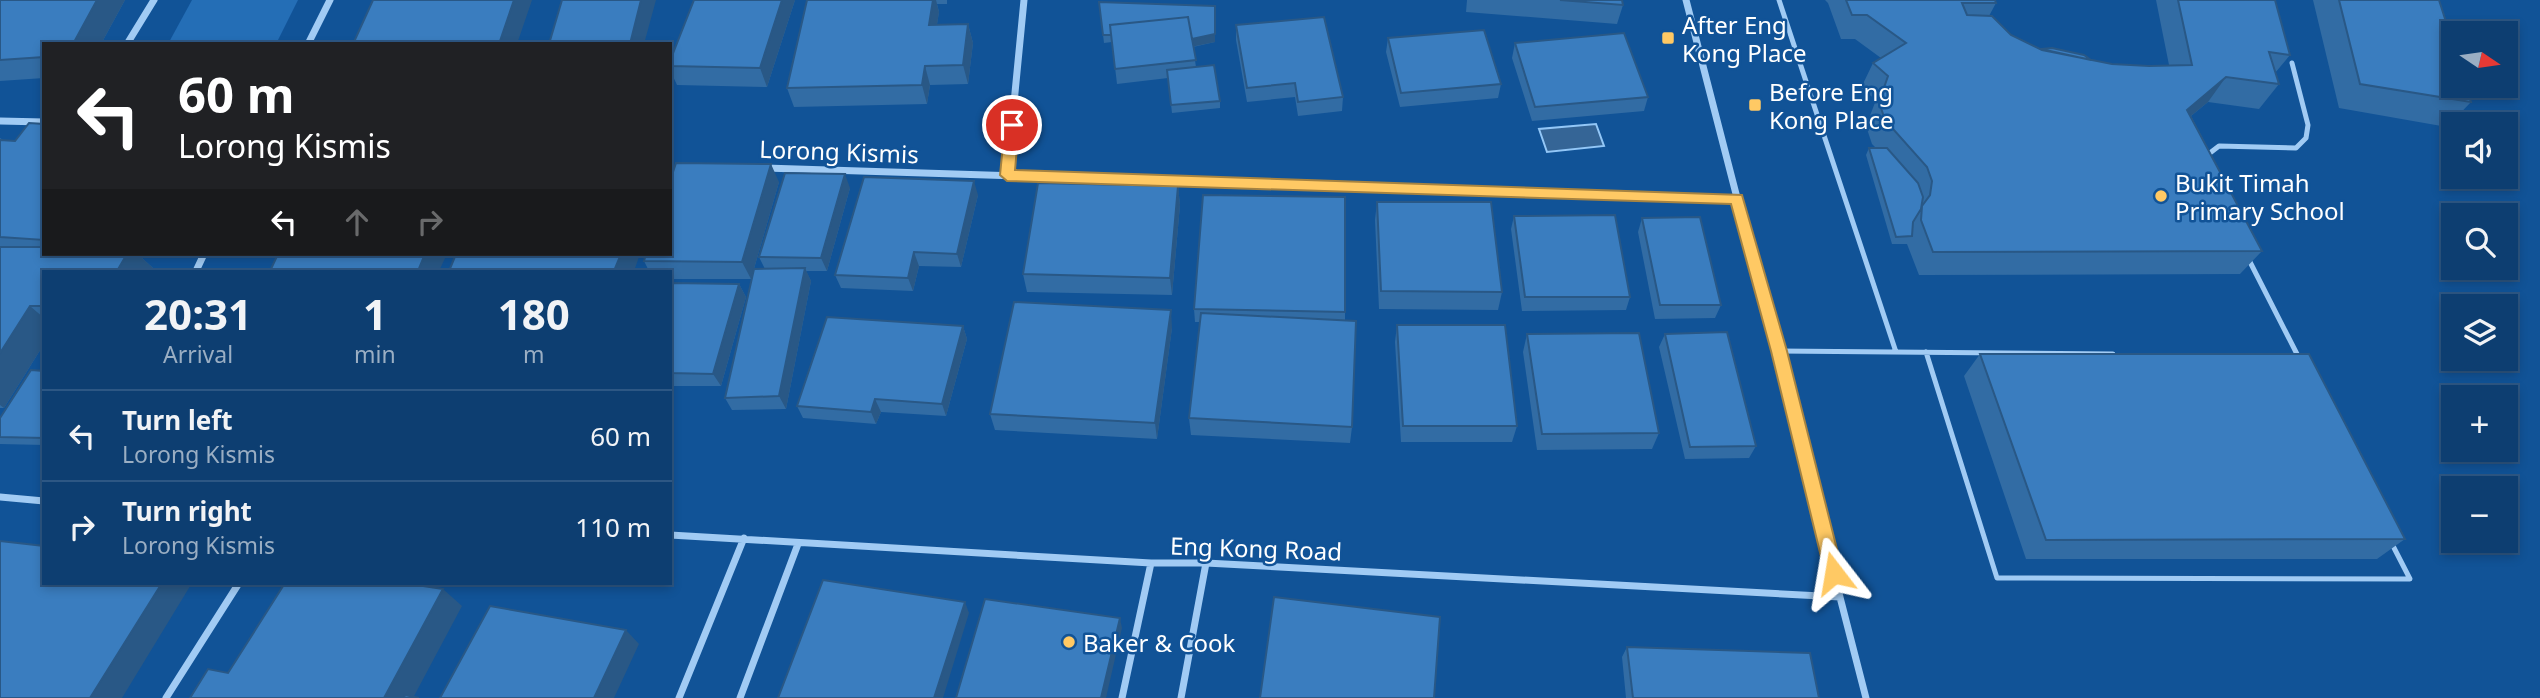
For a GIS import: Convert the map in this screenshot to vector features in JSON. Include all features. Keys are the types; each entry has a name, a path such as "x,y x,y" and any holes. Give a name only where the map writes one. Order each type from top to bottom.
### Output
{"street":[{"path":"128,42 154,0"},
{"path":"309,42 330,0"},
{"path":"1007,175 1024,0"},
{"path":"1686,0 1779,351 1866,698"},
{"path":"0,121 42,122"},
{"name":"Lorong Kismis","path":"751,167 1737,199"},
{"path":"0,497 42,502"},
{"name":"Eng Kong Road","path":"672,535 1151,563 1206,563 1840,597"},
{"path":"679,698 744,538"},
{"path":"740,698 798,544"},
{"path":"1122,698 1151,563"},
{"path":"1181,698 1206,563"},
{"path":"166,698 238,585"}],"lane":[{"path":"1779,0 1896,352"},
{"path":"2206,162 2205,154 2219,146 2296,148 2306,138 2308,125 2292,63"},
{"path":"2242,246 2304,368"},
{"path":"1779,351 2119,354"},
{"path":"1926,352 1997,578 2410,579 2385,529"},
{"path":"2284,356 2298,356"}],"shaded area":[{"path":"192,0 298,0 277,42 169,42"},
{"path":"1596,124 1604,146 1547,152 1539,129"}],"building":[{"path":"0,0 97,0 74,42 42,42 42,57 0,60"},
{"path":"373,0 514,0 500,42 354,42"},
{"path":"562,0 641,0 630,42 550,42"},
{"path":"694,0 782,0 760,68 672,66 672,56"},
{"path":"807,0 933,0 929,25 968,24 963,65 925,66 922,85 787,88"},
{"path":"1560,0 1622,0 1623,5"},
{"path":"1846,0 1995,0 1996,3 1962,3 1967,15 1992,16 2011,35 2042,50 2112,64 2149,66 2192,65 2178,0 2275,0 2290,55 2269,52 2279,84 2226,77 2187,110 2262,251 1933,252 1921,220 1922,206 1930,195 1932,181 1927,167 1885,120 1879,102 1888,76 1873,63 1906,43 1867,15 1852,15"},
{"path":"2339,0 2439,0 2446,21 2441,21 2441,97 2360,84"},
{"path":"1099,2 1215,6 1215,34 1192,39 1188,17 1110,25 1111,35 1103,35"},
{"path":"1188,17 1196,60 1115,69 1110,25"},
{"path":"1324,17 1343,97 1298,102 1295,83 1247,88 1236,25"},
{"path":"1484,30 1501,84 1401,93 1388,38"},
{"path":"1624,33 1648,97 1535,107 1515,43"},
{"path":"2052,48 2084,55 2091,60 2041,49"},
{"path":"1214,65 1220,101 1171,105 1167,70"},
{"path":"2446,98 2470,98 2471,102"},
{"path":"29,123 42,124 42,240 0,237 0,140 15,141"},
{"path":"1869,148 1887,148 1918,183 1923,197 1921,209 1913,222 1912,236 1896,237"},
{"path":"676,163 771,164 742,262 644,261 645,256 672,256 672,175"},
{"path":"785,173 845,174 821,258 759,257"},
{"path":"864,177 974,181 957,254 914,252 908,278 835,275"},
{"path":"1038,183 1178,186 1170,278 1023,274"},
{"path":"1203,195 1345,197 1345,312 1194,309"},
{"path":"1377,202 1491,202 1502,292 1381,291"},
{"path":"1615,215 1630,297 1525,297 1514,216"},
{"path":"1700,217 1721,305 1660,305 1642,218"},
{"path":"0,247 42,247 42,256 126,256 118,270 42,270 42,306 30,306 0,353"},
{"path":"277,256 424,256 418,270 270,270"},
{"path":"455,256 620,256 614,270 449,270"},
{"path":"805,268 779,396 725,398 754,269"},
{"path":"672,283 739,284 713,374 672,373"},
{"path":"1014,302 1171,310 1155,423 990,414"},
{"path":"1201,313 1356,321 1352,427 1189,418"},
{"path":"827,317 963,326 942,404 875,399 871,412 797,406"},
{"path":"1397,325 1505,325 1517,426 1403,426"},
{"path":"1727,332 1756,446 1690,447 1665,334"},
{"path":"1639,333 1659,433 1542,434 1527,334"},
{"path":"1980,354 2309,354 2405,539 2046,540"},
{"path":"31,370 42,371 42,438 0,437 0,418"},
{"path":"0,541 42,546 42,585 161,585 90,698 0,698"},
{"path":"823,580 965,602 934,698 778,698"},
{"path":"284,585 416,585 443,589 384,698 190,698 208,669 228,673"},
{"path":"1274,597 1440,617 1434,698 1260,698"},
{"path":"985,599 1120,618 1101,698 956,698"},
{"path":"490,606 626,630 594,698 440,698"},
{"path":"1627,647 1810,653 1819,698 1633,698"}],"place":[{"name":"After Eng Kong Place","path":"1668,38"},
{"name":"Before Eng Kong Place","path":"1755,105"},
{"name":"Bukit Timah Primary School","path":"2161,196"},
{"name":"Baker & Cook","path":"1069,642"}],"route":[{"path":"1012,125 1007,175 1737,199 1779,351 1834,573"}]}
